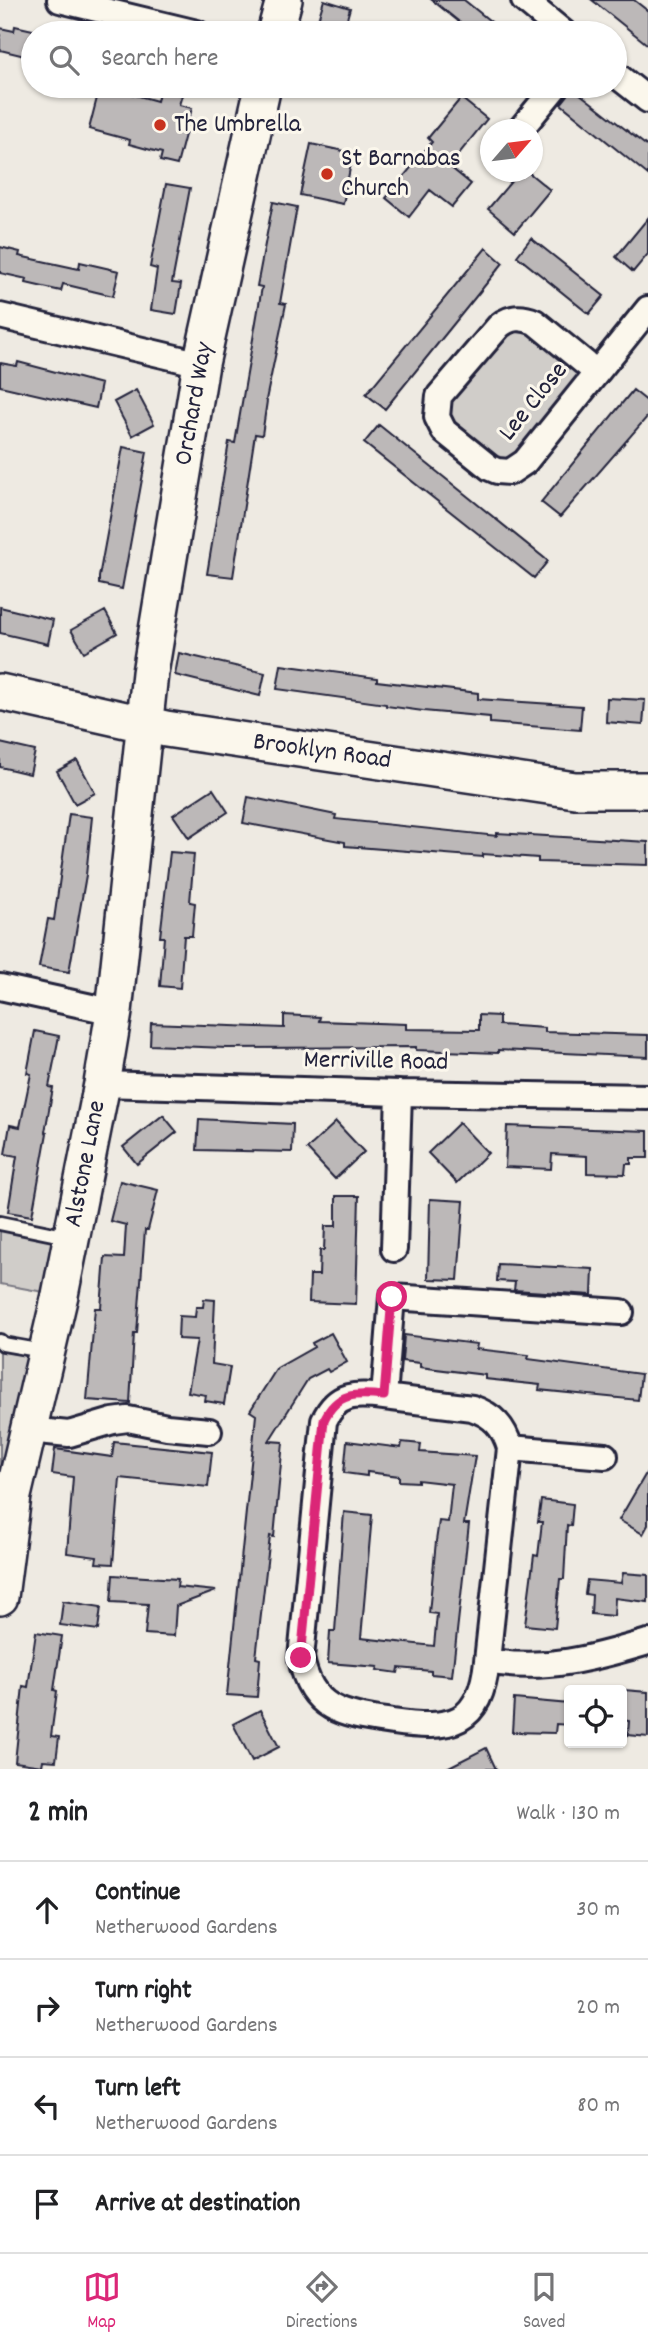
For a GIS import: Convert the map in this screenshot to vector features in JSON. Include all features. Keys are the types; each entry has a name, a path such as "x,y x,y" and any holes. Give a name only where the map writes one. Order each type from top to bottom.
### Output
{"street":[{"path":"60,0 147,21"},
{"path":"278,21 284,0"},
{"path":"524,0 549,21"},
{"path":"627,83 648,100"},
{"name":"Orchard Way","path":"145,725 159,612 201,363 260,98"},
{"path":"529,119 546,98"},
{"name":"Lee Close","path":"596,372 535,322 524,318 511,319 499,326 439,396 437,417 444,431 490,468 510,472 525,462 648,309"},
{"path":"0,316 201,363"},
{"name":"Brooklyn Road","path":"0,692 145,725 575,790 648,790"},
{"name":"Alstone Lane","path":"1,1574 13,1496 72,1237 102,1084 114,1012 145,725"},
{"path":"0,987 114,1012"},
{"name":"Merriville Road","path":"102,1084 648,1097"},
{"path":"394,1248 400,1093"},
{"path":"384,1396 392,1297 621,1312"},
{"path":"363,1394 384,1396 472,1408 483,1412 501,1427 510,1448 485,1679 476,1703 459,1719 438,1726 427,1727 345,1714 334,1709 316,1694 303,1671 301,1658 324,1420 330,1408 345,1398 363,1394"},
{"path":"28,1430 69,1434 128,1419 167,1427 209,1431"},
{"path":"510,1448 605,1456"},
{"path":"487,1661 514,1666 556,1664 596,1658 648,1642"}],"lane":[{"path":"0,1223 72,1237"},
{"path":"0,1341 3,1345 47,1352"}],"shaded area":[{"path":"511,319 596,372 510,472 436,410"},
{"path":"0,1229 70,1243 60,1295 0,1284"},
{"path":"0,1351 45,1359 0,1597"}],"building":[{"path":"324,0 350,8 346,21 318,21"},
{"path":"432,0 464,0 490,21 458,21"},
{"path":"592,0 634,0 648,11 648,45 627,28 627,21 618,21"},
{"path":"15,26 21,27 21,55 0,50 0,28 14,31"},
{"name":"The Umbrella","path":"97,98 146,98 157,101 158,98 181,98 179,105 192,108 177,165 160,161 162,153 129,144 130,140 89,129"},
{"path":"461,98 487,119 480,119 480,128 449,166 471,184 452,207 430,190 409,217 386,198 432,142 428,138"},
{"path":"566,98 585,98 648,147 648,175 561,104"},
{"name":"St Barnabas Church","path":"311,144 353,153 343,204 300,195"},
{"path":"511,182 540,182 550,190 515,232 488,209"},
{"path":"166,184 190,188 172,283 181,284 176,314 151,310 157,269 150,267"},
{"path":"273,202 297,207 280,303 286,304 266,400 262,435 255,434 233,577 207,574 229,442 235,443 262,287 257,286"},
{"path":"648,218 648,254 633,272 616,257"},
{"path":"531,238 604,296 589,314 517,256"},
{"path":"0,247 20,252 19,256 79,269 80,262 119,271 113,296 63,284 61,291 26,283 27,279 0,273"},
{"path":"486,248 503,263 385,409 366,394"},
{"path":"18,362 101,384 96,408 0,386 0,363 17,366"},
{"path":"136,390 154,424 132,436 114,402"},
{"path":"633,390 648,402 648,416 560,517 541,502"},
{"path":"379,425 548,561 534,578 364,443"},
{"path":"123,447 147,452 122,589 99,584 99,577"},
{"path":"0,607 53,620 48,644 0,633"},
{"path":"105,611 117,633 84,652 71,630"},
{"path":"179,653 265,673 260,696 175,675"},
{"path":"281,665 377,678 377,681 478,693 478,699 582,706 580,730 490,723 490,717 423,711 277,689"},
{"path":"607,698 645,700 643,725 606,722"},
{"path":"0,743 35,751 30,774 0,767"},
{"path":"77,760 95,793 75,804 57,771"},
{"path":"213,789 228,812 189,838 173,815"},
{"path":"248,797 336,815 335,819 497,836 497,833 648,842 648,865 538,862 538,858 483,854 483,857 345,846 345,842 243,823"},
{"path":"69,814 92,817 86,875 69,972 39,967 48,919 54,920"},
{"path":"170,852 194,854 190,902 195,903 192,936 184,936 180,988 160,986 164,937 160,937"},
{"path":"284,1015 320,1017 319,1021 406,1024 406,1029 479,1030 479,1015 499,1016 499,1025 545,1028 545,1032 648,1035 648,1057 498,1050 498,1053 416,1050 416,1047 227,1048 150,1045 151,1023 284,1028"},
{"path":"35,1031 59,1036 49,1087 53,1088 45,1132 47,1133 32,1216 8,1212 17,1156 5,1154 10,1125 20,1127 31,1074 27,1073"},
{"path":"163,1115 177,1132 137,1164 123,1147"},
{"path":"199,1119 293,1124 292,1152 197,1150"},
{"path":"336,1122 364,1152 335,1179 307,1149"},
{"path":"459,1123 488,1153 457,1183 428,1153"},
{"path":"507,1126 648,1131 648,1158 631,1158 631,1164 626,1164 625,1174 587,1173 587,1156 552,1154 551,1169 505,1167"},
{"path":"120,1181 158,1190 148,1230 145,1230 130,1403 87,1400 95,1308 101,1308 105,1257 124,1258 126,1225 110,1221"},
{"path":"336,1196 359,1196 356,1304 309,1302 310,1275 319,1275 325,1226 336,1226"},
{"path":"430,1199 464,1201 458,1280 428,1279"},
{"path":"498,1264 593,1269 592,1295 514,1290 515,1282 497,1281"},
{"path":"204,1299 215,1300 212,1364 230,1367 224,1404 205,1401 206,1395 188,1392 197,1340 178,1339 179,1316 195,1317 196,1307 203,1307"},
{"path":"331,1333 347,1362 308,1379 269,1441 283,1442 274,1537 270,1536 256,1658 260,1659 257,1697 227,1695 256,1415 250,1411 277,1368 314,1347 312,1343"},
{"path":"404,1335 477,1344 476,1349 529,1355 528,1359 641,1374 638,1400 539,1390 540,1385 485,1379 485,1375 420,1367 420,1363 402,1361"},
{"path":"347,1441 401,1448 402,1442 421,1444 420,1452 475,1456 464,1524 469,1524 452,1676 431,1674 431,1671 399,1668 398,1673 377,1670 378,1667 328,1663 330,1631 335,1631 344,1512 372,1515 361,1638 434,1646 437,1614 429,1613 436,1541 439,1521 448,1522 452,1484 399,1481 399,1476 367,1472 367,1476 344,1473"},
{"path":"114,1442 212,1452 208,1487 120,1478 113,1564 96,1563 97,1557 67,1553 73,1477 52,1474 55,1449 112,1457"},
{"path":"648,1470 648,1525 643,1534 619,1520"},
{"path":"541,1500 573,1504 571,1526 567,1525 564,1579 560,1579 555,1628 525,1625 534,1555 538,1556 542,1522 538,1522"},
{"path":"623,1573 648,1575 648,1602 615,1598 614,1616 591,1614 592,1595 585,1594 587,1580 621,1583"},
{"path":"113,1575 178,1579 177,1587 216,1591 176,1606 174,1636 145,1634 148,1604 111,1602"},
{"path":"63,1601 101,1607 98,1630 60,1625"},
{"path":"36,1632 62,1636 51,1736 59,1737 56,1761 43,1760 42,1766 15,1762 23,1686 28,1687"},
{"path":"627,1690 648,1692 648,1737 628,1735"},
{"path":"514,1699 564,1704 564,1725 556,1724 555,1733 512,1732"},
{"path":"260,1710 279,1747 252,1761 233,1724"},
{"path":"486,1748 496,1769 445,1769"}],"place":[{"name":"The Umbrella","path":"160,125"},
{"name":"St Barnabas Church","path":"327,174"}],"route":[{"path":"301,1658 324,1420 330,1408 345,1398 363,1394 384,1396 392,1297"}]}
